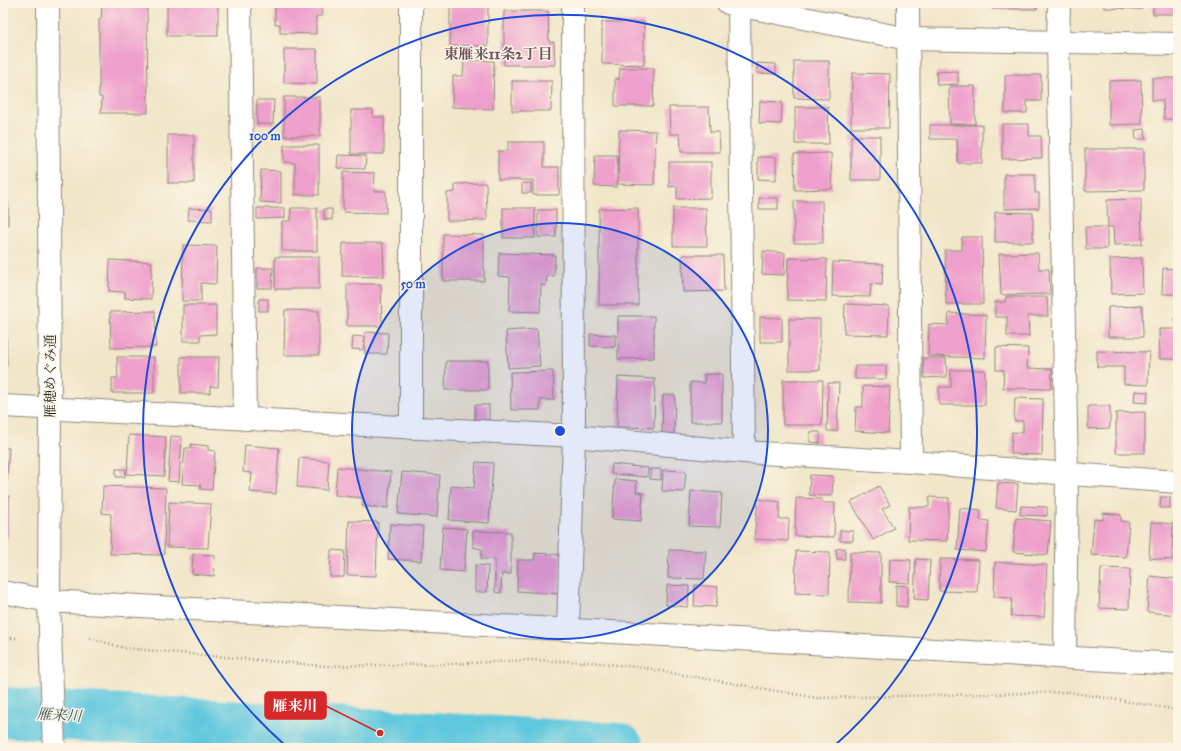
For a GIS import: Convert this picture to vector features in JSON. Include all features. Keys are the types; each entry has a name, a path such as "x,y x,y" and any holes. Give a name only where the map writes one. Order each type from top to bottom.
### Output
{"street":[{"name":"雁穂めぐみ通","path":"48,3 50,410 48,601 54,748"},
{"path":"240,3 246,419"},
{"path":"411,3 411,428"},
{"path":"568,629 574,436 573,3"},
{"path":"908,3 911,462"},
{"path":"1059,3 1058,43 1068,473 1065,656"},
{"path":"744,452 735,4 908,39 1058,43 1178,44"},
{"path":"3,406 50,410 574,436 744,452 911,462 1178,482"},
{"path":"3,592 48,601 1065,656 1178,664"}],"path":[{"path":"3,638 19,638"},
{"path":"90,638 124,648 325,666 436,664 528,660 590,662 638,667 817,698 1069,692 1178,710"}],"building":[{"path":"167,3 218,3 218,36 167,36"},
{"path":"283,3 322,3 322,16 316,16 316,34 280,33 280,24 275,24 275,5 283,5"},
{"path":"450,3 488,3 488,46 450,46"},
{"path":"991,3 1037,3 1037,9 992,9"},
{"path":"1104,3 1142,3 1142,9 1104,8"},
{"path":"1153,3 1178,3 1178,14 1153,14"},
{"path":"102,4 147,4 148,113 101,113 102,97 99,97 99,19 101,19"},
{"path":"504,11 548,11 549,42 554,42 555,65 504,65"},
{"path":"602,22 644,22 644,65 602,64"},
{"path":"284,49 317,49 317,84 284,83"},
{"path":"464,60 494,61 493,109 452,107 453,76 463,76"},
{"path":"794,61 829,61 829,99 794,98"},
{"path":"757,63 776,64 776,74 757,73"},
{"path":"620,68 654,68 653,106 615,106 615,79 619,79"},
{"path":"958,71 958,84 937,85 936,72"},
{"path":"852,73 890,74 889,128 851,128"},
{"path":"1005,75 1041,75 1041,101 1027,101 1027,113 1005,113"},
{"path":"1152,78 1178,78 1178,119 1164,119 1163,100 1152,100"},
{"path":"1141,80 1142,124 1109,125 1109,81"},
{"path":"512,81 552,81 551,111 512,111"},
{"path":"949,86 975,86 975,124 950,124"},
{"path":"284,97 320,97 320,136 284,136"},
{"path":"257,100 274,100 273,124 257,124"},
{"path":"760,101 782,102 781,124 759,123"},
{"path":"669,107 709,107 710,132 719,132 720,152 681,152 680,134 670,134"},
{"path":"795,107 828,107 829,144 795,144"},
{"path":"351,110 373,110 373,117 384,117 384,154 351,154"},
{"path":"1002,124 1029,124 1029,136 1041,136 1042,158 1002,159"},
{"path":"930,125 982,125 982,163 958,163 957,139 930,139"},
{"path":"1145,129 1146,139 1136,139 1135,130"},
{"path":"619,130 656,131 654,185 618,184"},
{"path":"168,135 194,135 194,183 168,183"},
{"path":"851,136 880,136 880,180 851,180"},
{"path":"508,142 544,142 544,167 559,167 559,195 533,195 533,180 498,180 498,151 508,151"},
{"path":"284,145 319,145 319,195 295,195 295,163 284,162"},
{"path":"3,149 6,149 6,178 3,178"},
{"path":"1085,149 1144,149 1144,190 1085,191"},
{"path":"831,153 832,189 795,190 794,154"},
{"path":"338,155 366,156 365,169 337,168"},
{"path":"595,155 617,155 617,187 594,186"},
{"path":"758,157 776,157 776,180 758,179"},
{"path":"669,162 711,162 711,198 677,199 677,186 669,187"},
{"path":"261,170 281,171 281,203 260,202"},
{"path":"343,172 375,173 374,191 386,191 386,213 343,212"},
{"path":"1004,174 1035,174 1035,193 1039,193 1039,208 1004,209"},
{"path":"486,183 487,220 447,221 447,193 455,192 455,184"},
{"path":"522,183 531,183 531,193 522,193"},
{"path":"759,198 778,198 778,209 759,209"},
{"path":"1141,199 1142,244 1114,245 1113,227 1108,227 1107,200"},
{"path":"3,201 8,201 8,225 3,225"},
{"path":"794,201 822,201 823,243 794,243"},
{"path":"189,208 212,209 212,221 188,220"},
{"path":"257,208 285,208 285,218 257,219"},
{"path":"291,208 317,208 317,251 282,251 282,221 291,221"},
{"path":"503,208 535,208 535,238 503,238"},
{"path":"638,208 638,305 599,305 599,209"},
{"path":"673,208 706,208 707,246 673,246"},
{"path":"324,209 332,209 332,220 324,219"},
{"path":"538,210 556,210 556,237 538,237"},
{"path":"995,212 1033,213 1033,242 995,242"},
{"path":"1085,227 1107,227 1107,249 1086,249"},
{"path":"443,234 484,235 484,281 443,281"},
{"path":"962,237 982,237 983,304 946,304 945,250 962,250"},
{"path":"343,243 383,243 384,277 342,276"},
{"path":"183,245 217,246 216,284 201,283 201,301 182,301"},
{"path":"763,251 785,253 784,275 762,274"},
{"path":"499,253 555,255 554,276 547,276 546,286 541,285 540,312 509,311 510,277 498,276"},
{"path":"1038,253 1039,269 1049,269 1050,294 1001,295 999,254"},
{"path":"682,255 723,255 724,291 683,292"},
{"path":"275,257 319,257 319,289 275,289"},
{"path":"788,258 827,259 826,301 787,300"},
{"path":"1142,258 1143,293 1111,294 1110,259"},
{"path":"110,260 152,262 151,299 125,298 125,292 109,291"},
{"path":"833,262 883,264 882,285 871,284 870,297 832,296"},
{"path":"257,268 273,268 272,288 257,288"},
{"path":"1163,268 1178,269 1178,294 1162,294"},
{"path":"347,284 381,284 382,326 347,326"},
{"path":"1006,297 1047,297 1048,316 1028,316 1029,336 1007,336 1007,317 995,317 995,302 1005,302"},
{"path":"259,299 268,299 268,311 259,311"},
{"path":"845,304 889,306 888,335 844,334"},
{"path":"183,305 216,305 216,334 200,335 200,341 183,341"},
{"path":"1142,306 1143,337 1108,337 1108,307"},
{"path":"285,310 319,311 319,355 284,355"},
{"path":"155,311 156,347 111,348 110,312"},
{"path":"1176,312 1178,312 1178,321 1175,321"},
{"path":"949,313 986,315 985,358 928,356 929,324 948,325"},
{"path":"618,316 654,316 654,358 618,359"},
{"path":"760,317 782,318 782,342 760,342"},
{"path":"789,319 820,319 820,370 789,370"},
{"path":"3,324 6,324 7,366 3,366"},
{"path":"537,329 540,366 508,368 506,331"},
{"path":"1159,329 1178,329 1178,359 1160,359"},
{"path":"365,332 388,333 387,354 365,354"},
{"path":"590,334 615,335 615,347 590,346"},
{"path":"353,336 364,337 363,350 352,349"},
{"path":"996,347 1028,348 1027,368 1052,369 1051,389 1003,388 1004,370 996,370"},
{"path":"1097,351 1149,352 1148,385 1124,384 1124,367 1097,367"},
{"path":"117,357 154,357 154,393 112,393 112,378 118,378"},
{"path":"181,357 219,357 218,387 210,386 210,393 181,393"},
{"path":"923,358 946,358 947,377 924,378"},
{"path":"446,361 488,361 488,390 445,390"},
{"path":"855,366 886,366 886,379 855,379"},
{"path":"951,370 985,370 985,405 939,405 939,387 951,387"},
{"path":"553,371 554,400 540,400 540,410 511,410 510,372"},
{"path":"704,374 722,374 722,422 690,422 690,382 705,383"},
{"path":"618,377 655,379 654,428 617,427"},
{"path":"783,380 823,380 822,425 783,425"},
{"path":"828,383 839,383 837,431 827,431"},
{"path":"863,386 890,387 888,433 855,431 856,407 863,407"},
{"path":"1135,391 1148,392 1147,403 1134,402"},
{"path":"663,395 675,395 674,434 662,434"},
{"path":"1015,398 1043,399 1042,455 1011,454 1012,432 1023,433 1023,421 1014,421"},
{"path":"475,405 489,405 489,420 475,420"},
{"path":"1088,406 1110,406 1110,428 1088,429"},
{"path":"1145,412 1145,453 1116,453 1116,413"},
{"path":"810,432 820,432 820,443 810,442"},
{"path":"129,435 166,437 164,476 127,474"},
{"path":"171,436 182,437 179,482 168,481"},
{"path":"191,444 208,446 208,450 215,451 212,490 200,489 201,485 182,484 185,448 191,448"},
{"path":"245,445 279,448 276,494 250,492 252,473 243,472"},
{"path":"3,448 9,448 6,490 3,490"},
{"path":"299,458 329,461 327,490 297,487"},
{"path":"476,462 493,463 489,523 449,520 451,486 474,488"},
{"path":"612,464 648,468 647,477 611,474"},
{"path":"337,467 391,472 388,508 362,506 363,498 335,495"},
{"path":"116,469 126,469 125,477 116,477"},
{"path":"650,469 661,469 661,480 650,479"},
{"path":"663,470 686,471 684,492 662,491"},
{"path":"402,472 440,475 437,517 398,514"},
{"path":"810,475 833,476 832,496 809,495"},
{"path":"615,479 637,481 636,492 643,493 641,521 612,519"},
{"path":"998,483 1018,484 1016,510 996,508"},
{"path":"103,486 166,488 164,555 110,554 111,514 102,513"},
{"path":"879,486 890,505 882,509 894,528 873,540 851,502"},
{"path":"691,491 722,493 720,527 689,526"},
{"path":"3,496 9,496 8,538 3,537"},
{"path":"929,497 949,498 947,541 908,540 909,507 929,507"},
{"path":"1161,497 1170,497 1170,508 1160,508"},
{"path":"796,498 822,499 822,503 835,503 834,537 795,536"},
{"path":"758,499 780,502 779,519 789,519 788,541 754,539"},
{"path":"169,502 211,504 208,548 167,547"},
{"path":"1021,506 1047,507 1047,516 1020,515"},
{"path":"960,508 981,510 980,520 989,521 986,552 957,550"},
{"path":"1103,513 1121,515 1121,521 1129,522 1126,557 1091,555 1094,519 1103,520"},
{"path":"1016,518 1051,521 1048,555 1013,552"},
{"path":"349,521 378,522 376,576 347,575"},
{"path":"1151,522 1173,524 1172,560 1149,558"},
{"path":"390,524 423,526 421,561 388,559"},
{"path":"443,527 467,529 464,572 440,570"},
{"path":"840,530 853,531 853,541 840,541"},
{"path":"473,531 511,532 511,574 502,574 501,593 495,592 495,559 481,559 482,549 473,547"},
{"path":"845,548 845,559 837,559 836,549"},
{"path":"331,550 345,551 344,577 330,577"},
{"path":"669,550 706,551 704,579 668,578"},
{"path":"796,551 830,552 829,594 795,593"},
{"path":"850,552 881,553 881,603 849,602"},
{"path":"535,553 561,555 559,594 517,591 518,560 534,560"},
{"path":"193,554 215,555 214,576 192,574"},
{"path":"890,559 911,560 910,583 889,582"},
{"path":"916,559 930,560 928,600 914,599"},
{"path":"940,559 979,560 977,592 939,591"},
{"path":"995,562 1047,565 1044,617 1011,616 1012,598 994,597"},
{"path":"475,565 488,566 487,592 475,592"},
{"path":"1101,568 1130,569 1129,609 1099,608"},
{"path":"1150,576 1178,579 1178,615 1147,612"},
{"path":"667,585 689,586 688,607 666,605"},
{"path":"695,585 718,587 716,607 694,606"},
{"path":"896,585 908,586 907,607 896,606"}],"waterway":[{"name":"雁来川","path":"3,712 619,748"}],"place":[{"name":"雁来川","path":"380,733"}],"district":[{"name":"東雁来11条2丁目","path":"498,54"}]}
